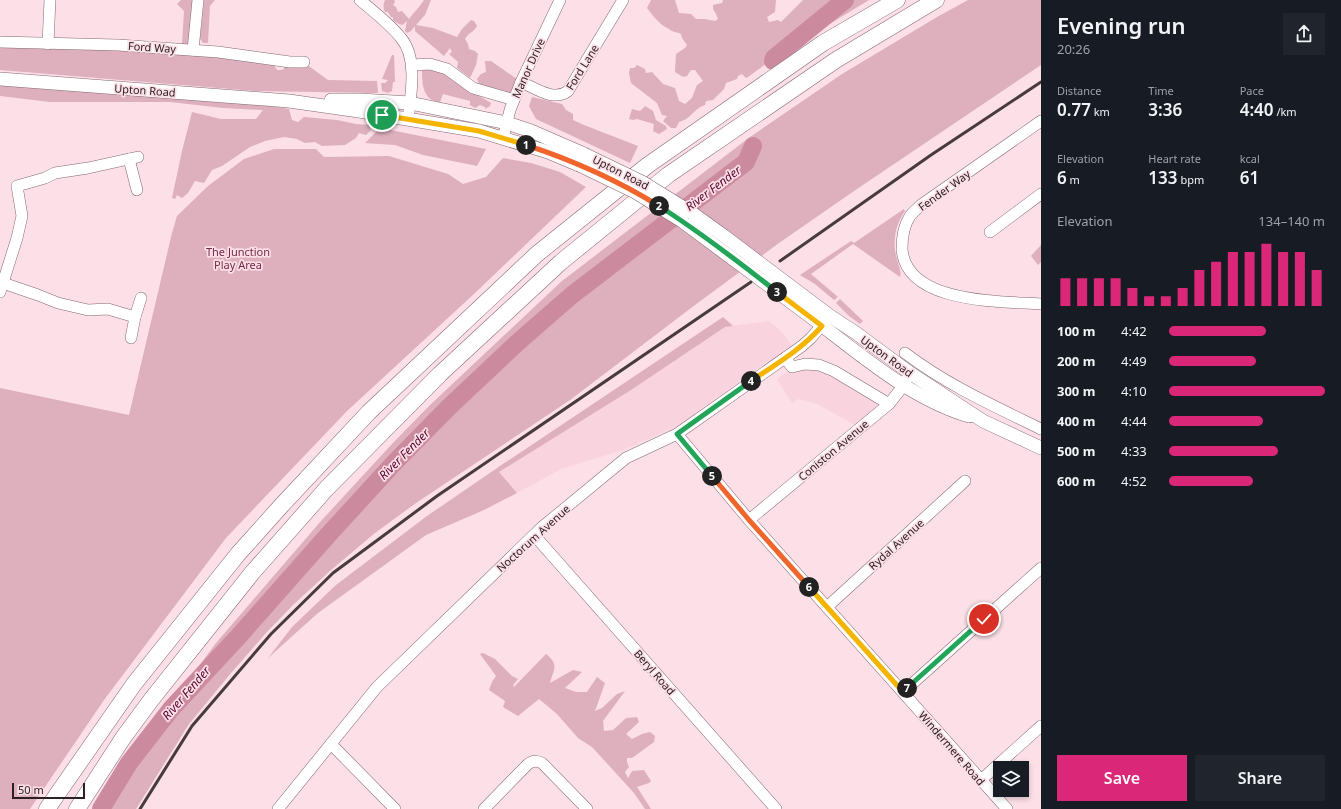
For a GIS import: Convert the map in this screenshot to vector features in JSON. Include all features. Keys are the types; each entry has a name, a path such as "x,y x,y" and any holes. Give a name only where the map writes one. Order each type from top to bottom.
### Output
{"highway":[{"path":"47,809 134,684 238,554 369,412 537,254 648,165 823,43 897,0"},
{"path":"77,809 123,738 151,700 252,573 327,488 440,374 561,262 668,175 836,60 936,0"}],"main road":[{"name":"Upton Road","path":"0,79 289,101 479,131 548,152 582,159"},
{"name":"Upton Road","path":"289,101 360,100 410,103 506,123 531,131 582,159 642,182 687,217 724,236 903,385 929,401 951,411 983,421 1041,448"},
{"name":"Upton Road","path":"826,321 856,333 910,373 983,421"}],"street":[{"path":"48,44 50,0"},
{"path":"192,50 198,0"},
{"path":"360,0 402,38 410,54 412,65 408,119"},
{"name":"Manor Drive","path":"503,138 506,123 521,82 560,0"},
{"name":"Ford Lane","path":"521,82 553,96 564,95 568,92 623,0"},
{"name":"Ford Way","path":"0,42 118,45 218,52 290,62 304,62"},
{"path":"412,65 430,64 447,69 473,88 514,100"},
{"name":"Fender Way","path":"1041,121 921,205 910,217 904,231 902,244 903,257 908,268 918,279 933,289 953,295 1041,304"},
{"path":"135,316 108,309 88,310 58,303 38,295 1,288 17,238 22,216 17,186 45,178 55,173 88,168 134,158 137,190"},
{"path":"990,232 1041,194"},
{"path":"131,338 135,316 142,298"},
{"name":"Noctorum Avenue","path":"278,809 377,687 534,534 626,458 677,434 812,338 826,321"},
{"path":"910,353 919,364 974,397 1041,429"},
{"path":"785,358 792,367 805,364 819,365 834,371 889,404"},
{"name":"Coniston Avenue","path":"749,520 889,404 910,373"},
{"name":"Windermere Road","path":"677,434 749,520 1007,809"},
{"name":"Rydal Avenue","path":"827,606 965,481"},
{"name":"Beryl Road","path":"534,534 776,809"},
{"path":"903,692 1041,568"},
{"path":"981,780 1041,726"},
{"path":"331,744 395,809"},
{"path":"484,809 529,763 535,761 542,763 587,809"}],"shaded area":[{"path":"769,321 782,332 792,346 789,350 769,364 767,362 695,413 696,415 676,427 623,450 561,469 517,493 499,472 631,390 725,327"},
{"path":"792,369 825,370 877,402 876,408 855,425 817,404 798,399 792,403 777,379"}],"green space":[{"path":"181,0 194,0 189,44 182,44 184,11 177,4"},
{"path":"204,0 215,0 210,6 208,43 203,43 200,39"},
{"path":"385,0 394,0 395,2 393,5 396,7 398,12 402,11 409,19 424,0 431,0 425,15 416,25 433,28 457,37 462,29 471,20 474,21 477,26 465,39 469,49 478,54 476,65 470,78 457,68 458,62 449,54 452,52 450,48 444,56 415,31 415,26 407,33 405,31 407,21 402,25 397,23 388,12 385,12"},
{"path":"651,0 675,0 679,13 691,14 696,19 715,21 718,19 713,9 713,5 722,3 723,0 776,0 775,12 767,17 769,22 778,20 781,22 803,0 869,0 774,58 748,77 746,78 742,74 738,76 737,79 726,83 724,89 713,100 706,101 705,105 683,121 679,122 676,128 671,128 663,121 667,116 662,115 657,103 631,83 629,73 630,68 634,68 637,65 645,69 646,73 652,72 663,84 675,88 679,101 685,104 692,98 697,85 703,81 695,70 691,70 687,76 683,77 675,72 676,54 687,45 681,34 672,31 660,23 647,8"},
{"path":"968,0 1041,0 1041,65 779,243 570,400 416,503 375,533 331,570 293,605 231,673 189,724 136,809 96,809 129,760 216,643 321,521 429,406 562,281 750,137 842,74"},
{"path":"0,45 230,55 274,65 277,70 283,70 285,66 299,59 328,80 377,81 378,93 255,91 0,70"},
{"path":"392,55 394,55 395,82 393,82 392,91 388,93 382,91 381,83 385,83 388,80 382,79"},
{"path":"485,61 491,61 517,79 511,93 506,96 502,94 499,89 492,89 479,84 477,79 481,74 486,72"},
{"path":"428,68 447,73 474,93 491,103 490,106 485,109 485,107 480,105 475,108 470,105 470,101 443,94 440,102 434,101 426,95 422,80 422,69"},
{"path":"0,83 265,105 289,109 292,120 298,122 304,117 337,120 369,125 371,130 366,135 359,133 356,138 345,145 322,146 315,142 305,143 297,139 284,137 265,141 250,147 222,166 212,170 204,183 195,181 188,193 182,198 177,195 175,199 172,198 192,112 221,119 256,119 263,110 223,108 170,102 50,102 0,96"},
{"path":"532,97 562,104 566,110 573,114 573,120 638,146 630,163 536,119 529,106"},
{"path":"645,106 653,111 656,120 666,126 667,129 659,134 653,131 654,124 637,119 629,119 632,109 640,111"},
{"path":"380,128 486,149 477,166 423,155 395,145 365,143"},
{"name":"The Junction Play Area","path":"274,149 316,149 324,157 389,156 448,174 463,184 486,177 503,158 531,163 560,172 586,187 475,293 347,411 226,538 104,700 30,809 0,809 0,388 129,415 177,216 208,186 244,159"},
{"path":"904,209 905,211 895,234 895,253 900,270 900,277 853,244 811,274 838,297 834,300 815,284 800,275 851,241 854,243"},
{"path":"1041,245 1041,262 1038,265 1031,256"},
{"path":"840,299 863,321 860,324 849,316 836,303"},
{"path":"723,317 733,326 725,327 631,390 499,472 517,493 484,510 426,535 318,613 268,658 292,627 336,585 427,516"},
{"path":"483,653 495,659 512,676 518,679 513,685 514,687 546,654 553,661 554,665 554,671 550,683 573,670 582,672 565,688 576,692 587,692 597,677 605,683 595,711 602,708 617,694 625,691 603,721 604,731 613,730 626,718 637,717 639,722 626,734 632,739 650,732 655,736 654,742 632,758 627,758 629,767 625,772 628,778 632,771 644,770 651,781 637,787 651,809 645,809 634,793 592,747 578,738 557,714 539,699 518,716 503,707 505,701 489,690 496,676 480,654"}],"waterway":[{"name":"River Fender","path":"773,61 774,58 845,0"},
{"name":"River Fender","path":"101,809 129,763 171,709 238,637 394,463 449,407 517,343 572,295 746,162 753,146"}],"railway":[{"path":"780,261 931,155 1041,82"},
{"path":"140,809 192,726 271,634 333,573 437,496 751,282"}],"route":[{"path":"382,115 479,131 548,152 611,179 682,221 822,326 812,338 802,346 677,434 749,520 903,692 984,619"}]}
